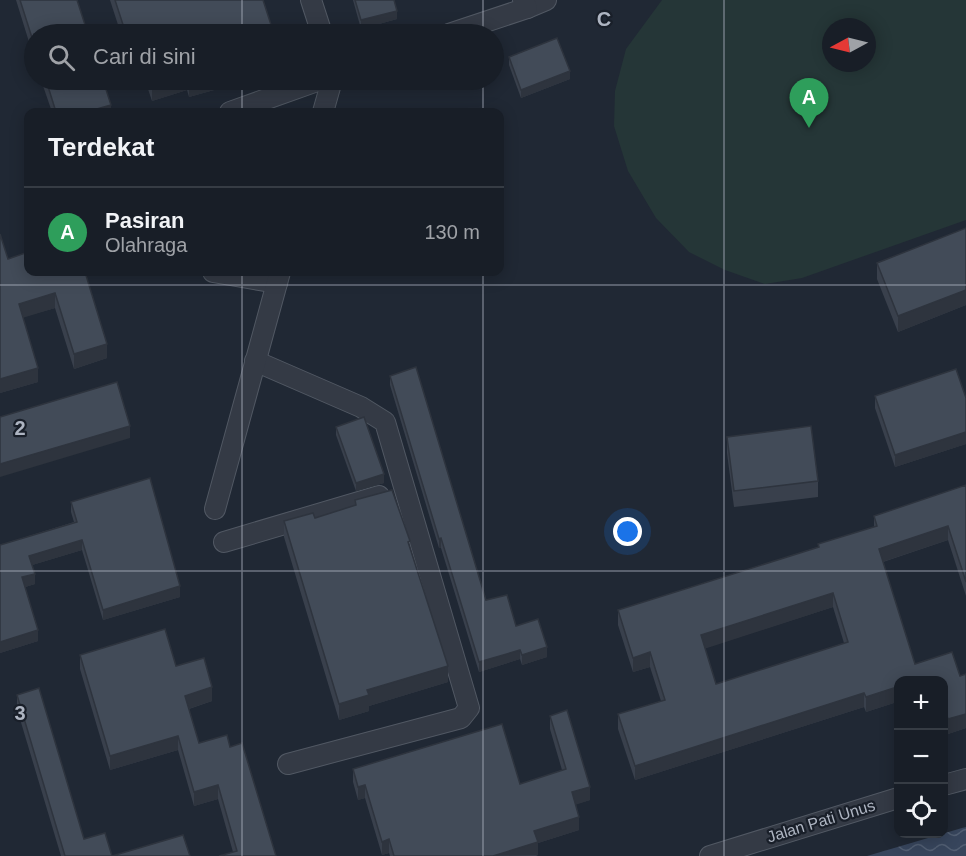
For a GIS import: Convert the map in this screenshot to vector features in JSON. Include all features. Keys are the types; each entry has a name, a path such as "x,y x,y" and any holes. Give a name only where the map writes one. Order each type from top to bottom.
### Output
{"street":[{"path":"311,0 319,24"},
{"path":"474,24 525,4 546,0"},
{"path":"241,108 292,90"},
{"path":"324,108 329,90"},
{"path":"215,510 278,277"},
{"path":"255,361 361,407 385,423 470,708 460,718 288,764"},
{"path":"225,542 405,489"},
{"path":"948,784 966,779"},
{"name":"Jalan Pati Unus","path":"710,856 894,799"}],"shaded area":[{"path":"662,0 966,0 966,220 802,278 765,284 725,270 689,252 656,218 628,171 614,126 615,91 626,49"}],"water":[{"path":"966,827 966,856 867,856 928,838 948,838 948,832"}],"building":[{"path":"20,0 77,0 85,24 28,24"},
{"path":"115,0 263,0 271,24 123,24"},
{"path":"355,0 394,0 397,11 361,20"},
{"path":"557,38 570,71 521,90 509,57"},
{"path":"49,90 106,90 111,105 100,108 55,108"},
{"path":"966,228 966,290 898,316 877,263"},
{"path":"0,234 8,259 24,253 24,276 86,276 107,344 74,354 55,293 19,304 38,368 0,379"},
{"path":"416,367 486,600 507,595 516,626 538,619 547,647 522,655 520,650 479,662 390,376"},
{"path":"956,369 966,398 966,432 895,455 875,396"},
{"path":"117,382 130,426 0,464 0,417"},
{"path":"364,417 384,474 356,483 336,427"},
{"path":"811,426 818,481 734,491 727,437"},
{"path":"150,478 180,586 103,610 82,540 29,556 35,574 22,577 38,630 0,642 0,545 77,522 71,502"},
{"path":"966,485 966,582 948,526 879,549 915,664 952,652 960,676 966,674 966,714 948,719 948,676 894,676 894,688 866,697 864,693 635,766 618,714 665,700 650,652 633,658 618,610 819,547 818,544 877,526 874,516","holes":["833,593 848,642 716,684 701,635"]},
{"path":"392,490 448,666 367,690 369,695 339,704 284,521 313,513 315,518 356,505 355,500"},
{"path":"165,629 176,666 204,658 212,687 185,696 199,743 227,735 230,747 242,743 276,856 219,856 237,851 218,785 194,792 178,736 110,756 80,655"},
{"path":"39,688 84,839 105,833 112,856 65,856 17,695"},
{"path":"567,710 590,787 572,792 579,817 534,831 538,842 493,856 394,856 389,839 382,842 365,785 358,787 353,769 502,724 520,784 566,769 550,716"},
{"path":"183,835 190,856 112,856"}],"place":[{"name":"Pasiran","path":"809,128"}]}
